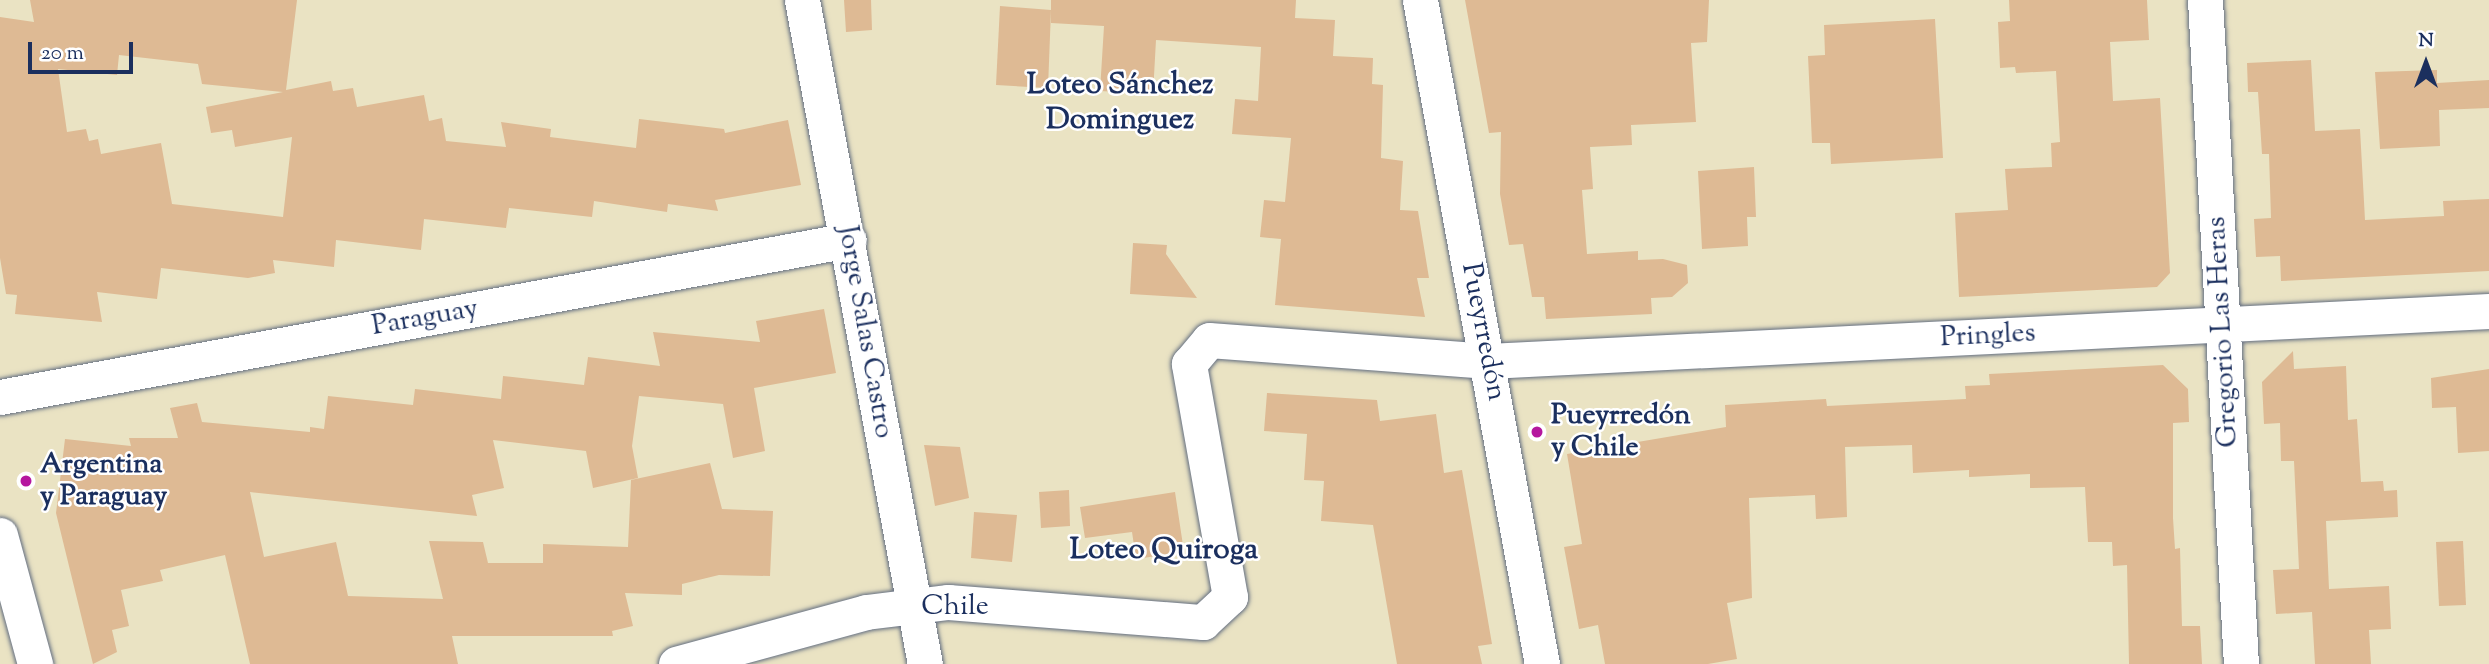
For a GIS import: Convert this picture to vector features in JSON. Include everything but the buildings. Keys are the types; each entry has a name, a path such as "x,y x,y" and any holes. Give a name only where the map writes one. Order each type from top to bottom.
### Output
{"street":[{"name":"Jorge Salas Castro","path":"802,0 849,240 925,664"},
{"name":"Pueyrredón","path":"1420,0 1542,664"},
{"name":"Gregorio Las Heras","path":"2205,0 2241,664"},
{"name":"Paraguay","path":"0,397 849,240"},
{"name":"Pringles","path":"1488,361 2489,311"},
{"name":"Chile","path":"676,664 866,612 948,602 1203,622 1230,597 1189,364 1209,340 1488,361"},
{"path":"0,535 35,664"}],"place":[{"name":"Pueyrredón y Chile","path":"1537,432"},
{"name":"Argentina y Paraguay","path":"26,481"}],"district":[{"name":"Loteo Sánchez Dominguez","path":"1120,103"},
{"name":"Loteo Quiroga","path":"1164,551"}]}
